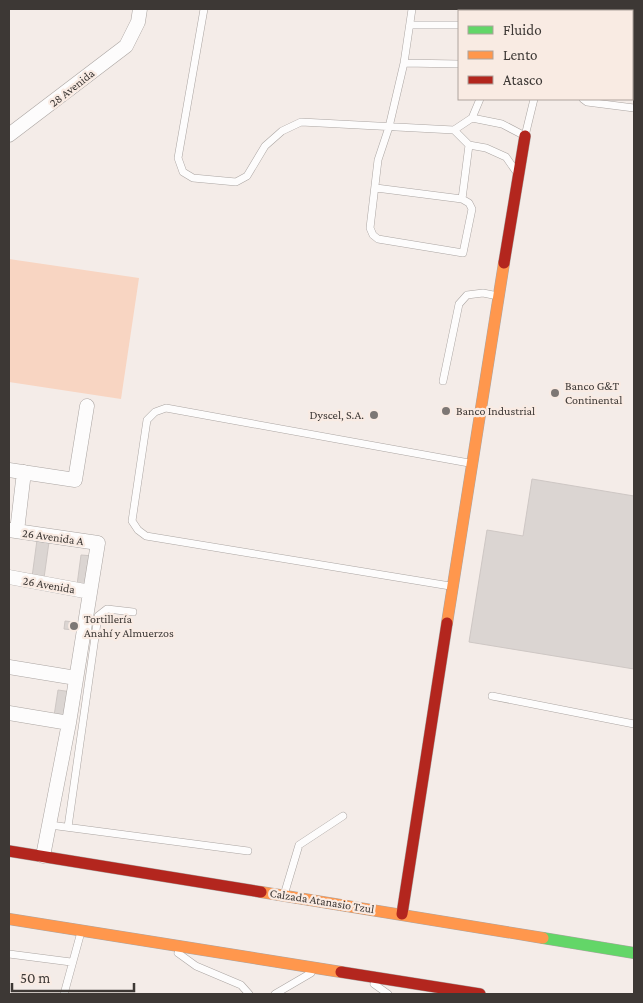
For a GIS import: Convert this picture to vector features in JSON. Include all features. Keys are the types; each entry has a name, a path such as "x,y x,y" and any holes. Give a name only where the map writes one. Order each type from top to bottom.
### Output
{"main road":[{"path":"402,914 471,464 525,136"},
{"name":"Calzada Atanasio Tzul","path":"9,851 634,953"},
{"path":"9,919 480,994"}],"street":[{"name":"28 Avenida","path":"9,135 126,46 138,22 140,9"},
{"path":"9,470 75,480 87,406"},
{"path":"13,531 24,472"},
{"name":"26 Avenida A","path":"13,531 98,543 90,592"},
{"name":"26 Avenida","path":"9,577 90,592"},
{"path":"43,856 69,723 90,592"},
{"path":"9,667 76,678"},
{"path":"9,713 69,723"}],"lane":[{"path":"204,9 178,158 183,172 193,178 236,182 242,179 246,176 265,146 282,131 301,122 454,130 472,118 480,100"},
{"path":"376,188 462,199 469,203 472,209 463,253 458,254 378,239 373,236 370,228 378,160 390,126 404,63 412,9"},
{"path":"410,25 458,25"},
{"path":"404,63 458,64"},
{"path":"472,118 502,124 525,136 534,100"},
{"path":"584,100 586,102 631,108"},
{"path":"454,130 469,145 486,148 506,157 518,175"},
{"path":"462,199 469,145"},
{"path":"443,381 459,304 467,295 483,293 498,296"},
{"path":"453,587 146,536 138,530 132,521 147,420 155,412 166,408 471,464"},
{"path":"68,828 98,616 107,609 133,612"},
{"path":"492,696 634,724"},
{"path":"284,895 299,845 343,816"},
{"path":"50,826 248,851"},
{"path":"64,994 71,962 81,931"},
{"path":"163,943 196,966 241,985 249,994"},
{"path":"9,954 71,962"},
{"path":"274,994 320,969"},
{"path":"364,976 388,994"}],"shaded area":[{"path":"9,259 139,278 121,399 9,382"}],"building":[{"path":"532,479 634,496 634,669 469,642 487,530 523,536"},
{"path":"37,540 49,542 44,578 32,577"},
{"path":"81,555 94,556 90,586 77,585"},
{"name":"Tortillería Anahí y Almuerzos","path":"65,621 84,623 83,631 64,629"},
{"path":"58,690 72,692 67,719 54,716"}],"traffic: fast":[{"path":"543,938 634,953"}],"traffic: slow":[{"path":"447,623 504,263"},
{"path":"261,892 543,938"},
{"path":"9,919 341,972"}],"traffic: jam":[{"path":"504,263 525,136"},
{"path":"402,914 447,623"},
{"path":"9,851 261,892"},
{"path":"341,972 480,994"}],"place":[{"name":"Banco G&T Continental","path":"555,393"},
{"name":"Banco Industrial","path":"446,411"},
{"name":"Dyscel, S.A.","path":"374,415"},
{"name":"Tortillería Anahí y Almuerzos","path":"74,626"}]}
